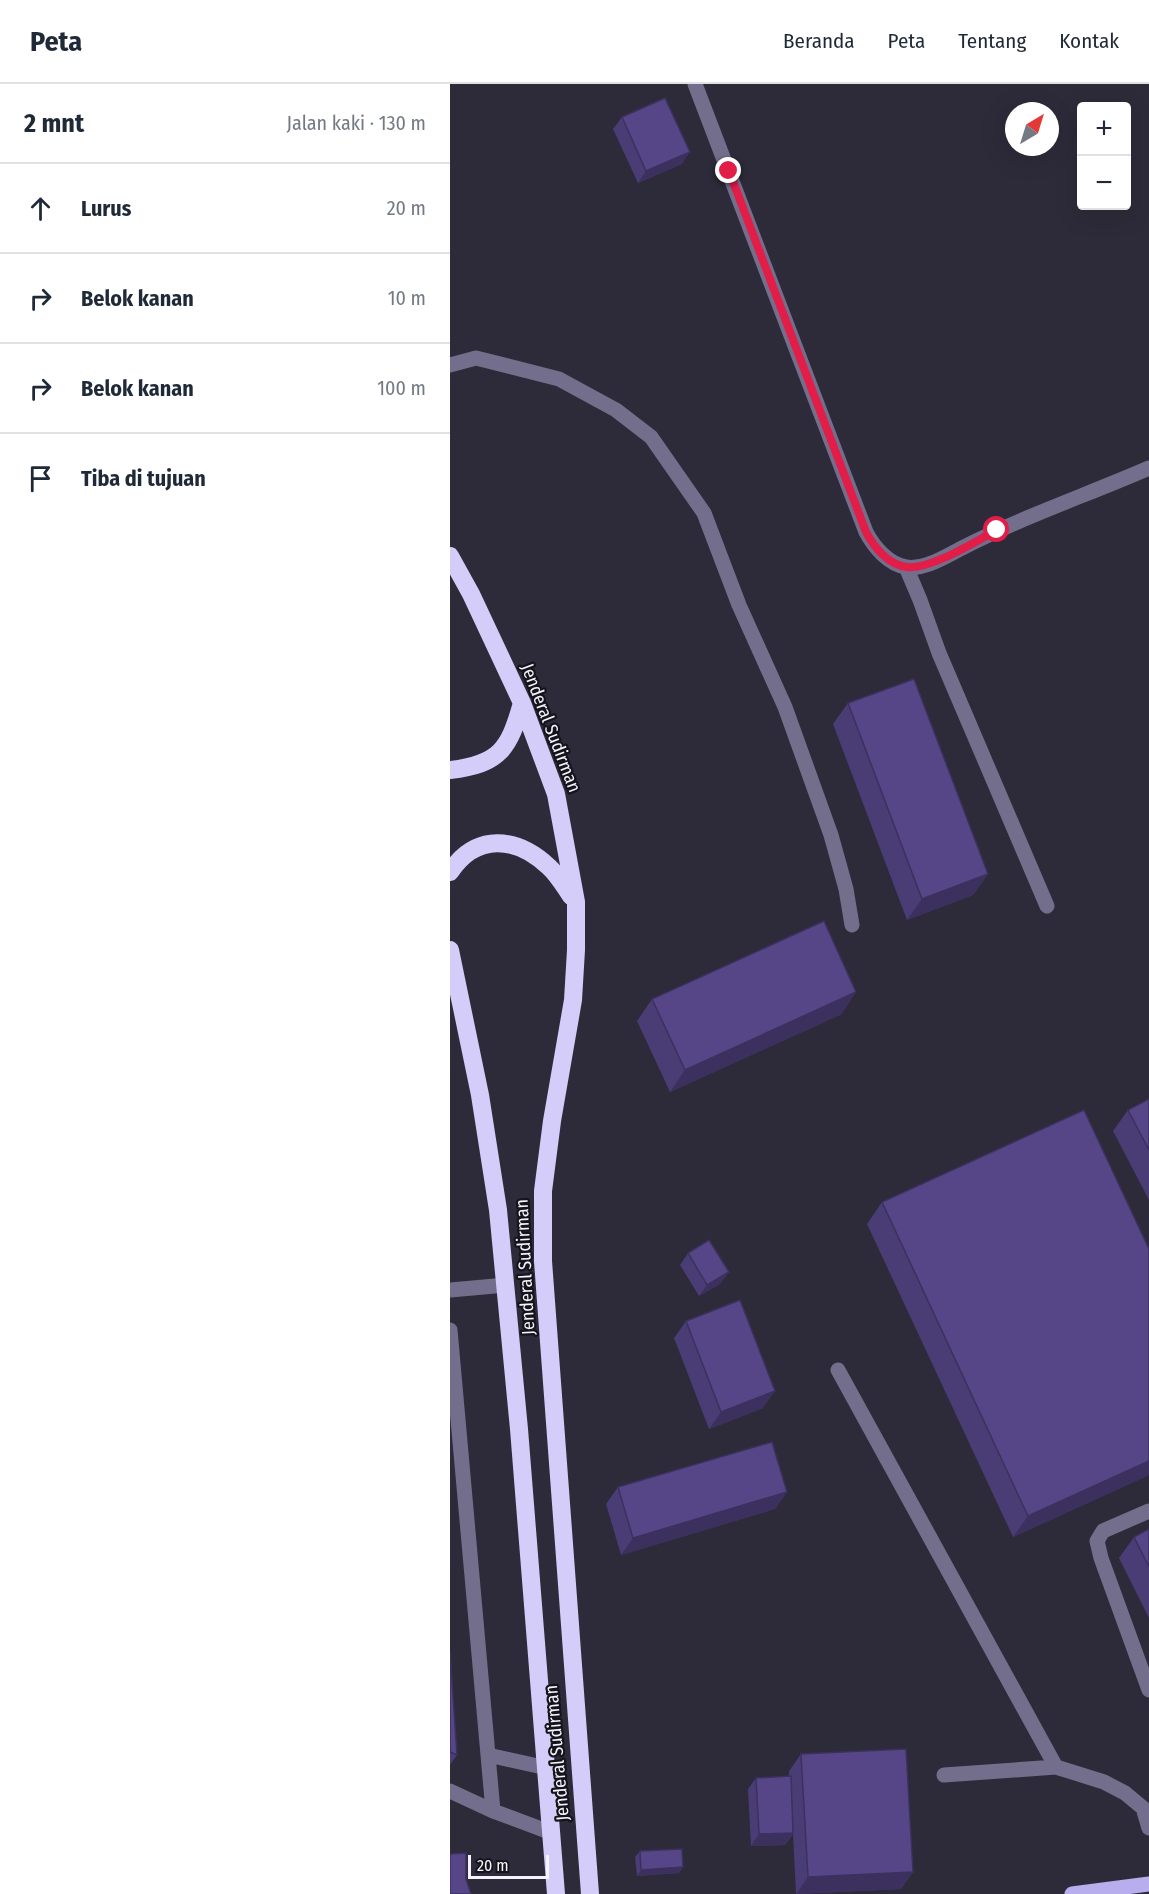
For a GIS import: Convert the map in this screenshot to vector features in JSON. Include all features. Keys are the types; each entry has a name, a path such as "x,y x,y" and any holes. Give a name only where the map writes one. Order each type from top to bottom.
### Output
{"highway":[{"name":"Jenderal Sudirman","path":"450,556 471,594 522,703 556,794 576,902 573,1000 552,1121 543,1191 543,1262 590,1894"},
{"path":"450,770 485,762 506,746 515,728 522,703"},
{"path":"450,872 456,863 473,849 496,842 503,843 532,853 550,867 576,902"},
{"name":"Jenderal Sudirman","path":"450,950 494,1176 506,1285 556,1894"}],"main road":[{"path":"1072,1894 1149,1884"}],"street":[{"path":"695,84 866,532 874,546 888,559 906,567 923,566 997,530 1147,474"},
{"path":"450,365 476,358 559,380 616,410 651,437 704,513 739,605 785,707 831,836 846,889 852,924"},
{"path":"906,567 939,652 1047,906"},
{"path":"450,1290 506,1285"},
{"path":"450,1330 493,1811"},
{"path":"838,1370 1056,1767"},
{"path":"1149,1510 1103,1531 1097,1541 1101,1558 1149,1690"},
{"path":"488,1755 547,1768"},
{"path":"944,1775 1056,1767 1104,1782 1125,1793 1143,1808 1149,1828"},
{"path":"450,1791 493,1811 552,1833"}],"building":[{"path":"665,98 690,152 646,171 622,117"},
{"path":"914,679 988,874 922,899 848,703"},
{"path":"824,921 856,992 685,1070 652,999"},
{"path":"1149,1099 1149,1150 1128,1110"},
{"path":"1084,1110 1149,1249 1149,1461 1028,1516 882,1202"},
{"path":"709,1240 729,1272 707,1285 688,1253"},
{"path":"740,1300 775,1391 721,1412 686,1321"},
{"path":"772,1442 787,1492 633,1538 618,1487"},
{"path":"1149,1529 1149,1567 1134,1537"},
{"path":"450,1652 457,1755 450,1752"},
{"path":"906,1749 913,1872 808,1877 801,1754"},
{"path":"791,1776 793,1833 759,1834 756,1778"},
{"path":"682,1849 683,1867 641,1870 640,1851"},
{"path":"466,1853 466,1879 471,1894 450,1894 450,1854"}],"route":[{"path":"729,171 866,532 874,546 888,559 906,567 923,566 997,530"}]}
